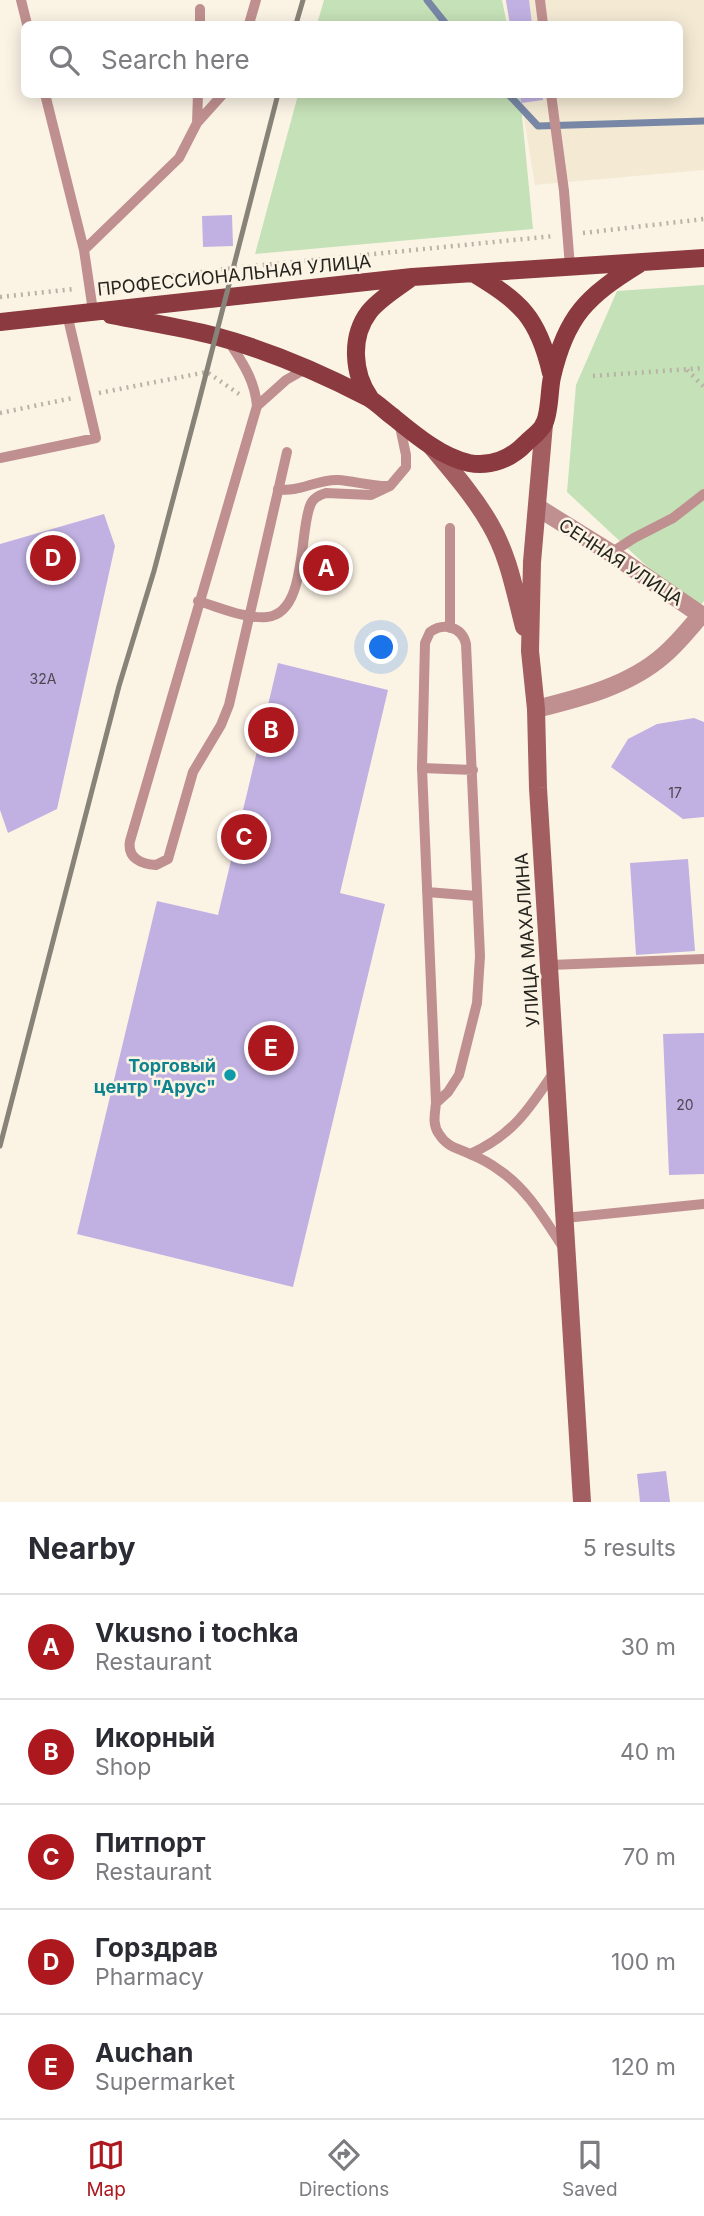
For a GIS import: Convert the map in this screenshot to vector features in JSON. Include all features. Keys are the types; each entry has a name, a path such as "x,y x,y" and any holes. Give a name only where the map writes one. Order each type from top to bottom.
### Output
{"main road":[{"path":"642,262 704,258"},
{"name":"ПРОФЕССИОНАЛЬНАЯ УЛИЦА","path":"0,321 412,277 642,262"},
{"name":"УЛИЦА МАХАЛИНА","path":"544,424 552,377 561,343 571,320 606,284 642,262"},
{"path":"473,273 507,294 524,309 537,329 552,377"},
{"path":"371,399 362,387 358,374 356,351 360,331 369,312 412,277"},
{"path":"93,311 216,336 307,368 371,399 430,444 468,463 488,464 501,460 518,451 544,424"}],"street":[{"name":"УЛИЦА МАХАЛИНА","path":"544,424 531,562 530,651 536,709 538,788 582,1502"},
{"path":"430,444 491,525 506,559 530,651"},
{"name":"СЕННАЯ УЛИЦА","path":"537,507 611,553 702,616"},
{"path":"536,709 582,698 634,676 663,656 702,616"}],"lane":[{"path":"20,0 26,21"},
{"path":"250,21 256,0"},
{"path":"540,0 543,21"},
{"path":"200,9 200,21"},
{"path":"46,98 84,250 93,311"},
{"path":"197,123 198,98"},
{"path":"84,250 179,158 197,123 219,98"},
{"path":"551,98 570,267"},
{"path":"0,458 96,438 67,314"},
{"path":"228,340 252,382 257,406 130,841 129,847 135,859 149,864 162,863 170,853 193,772 221,725 229,705 286,452"},
{"path":"257,406 286,380 307,368"},
{"path":"198,601 265,617 273,616 282,610 295,591 310,506 314,500 326,493 371,495 390,486 406,467 399,422"},
{"path":"278,489 287,491 318,482 337,480 365,486 390,486"},
{"path":"611,553 673,518 704,494"},
{"path":"450,528 450,628"},
{"path":"436,1102 455,1083 477,1003 480,956 466,644 462,635 450,628 435,628 426,637 425,643 422,768 436,1102 434,1125 439,1135 456,1150 470,1154 499,1170 519,1187 567,1252"},
{"path":"422,768 472,771"},
{"path":"428,892 477,897"},
{"path":"550,965 704,960"},
{"path":"470,1154 507,1133 527,1112 556,1068"},
{"path":"565,1218 704,1204"}],"path":[{"path":"0,297 233,268 704,219"},
{"path":"593,376 704,368"},
{"path":"687,369 704,387"},
{"path":"0,413 207,372 257,406"}],"shaded area":[{"path":"505,0 704,0 704,170 535,185 520,98 683,98 683,21 508,21"}],"green space":[{"path":"324,0 502,0 506,21 318,21"},
{"path":"297,98 520,98 533,229 255,254"},
{"path":"704,285 704,601 696,612 567,492 576,385 617,291"}],"building":[{"path":"506,0 529,0 532,21 510,21"},
{"path":"520,98 543,98 543,100 521,103"},
{"path":"232,215 233,246 203,247 202,216"},
{"path":"104,514 115,546 57,809 8,833 0,810 0,544"},
{"name":"Торговый центр \"Арус\"","path":"278,663 388,690 340,893 385,904 293,1287 77,1234 157,901 218,915"},
{"path":"694,718 704,722 704,817 683,819 611,767 628,739 657,724"},
{"path":"688,859 695,951 636,955 630,863"},
{"path":"704,1033 704,1174 669,1175 663,1034"},
{"path":"666,1471 670,1502 640,1502 637,1474"}],"waterway":[{"path":"427,0 444,21"},
{"path":"512,98 538,126 704,121"}],"railway":[{"path":"297,21 303,0"},
{"path":"0,1146 119,686 154,571 277,98"}],"place":[{"name":"Горздрав","path":"53,558"},
{"name":"Vkusno i tochka","path":"326,568"},
{"name":"Икорный","path":"271,730"},
{"name":"Питпорт","path":"244,837"},
{"name":"Auchan","path":"271,1048"},
{"name":"Торговый центр \"Арус\"","path":"230,1075"}]}
